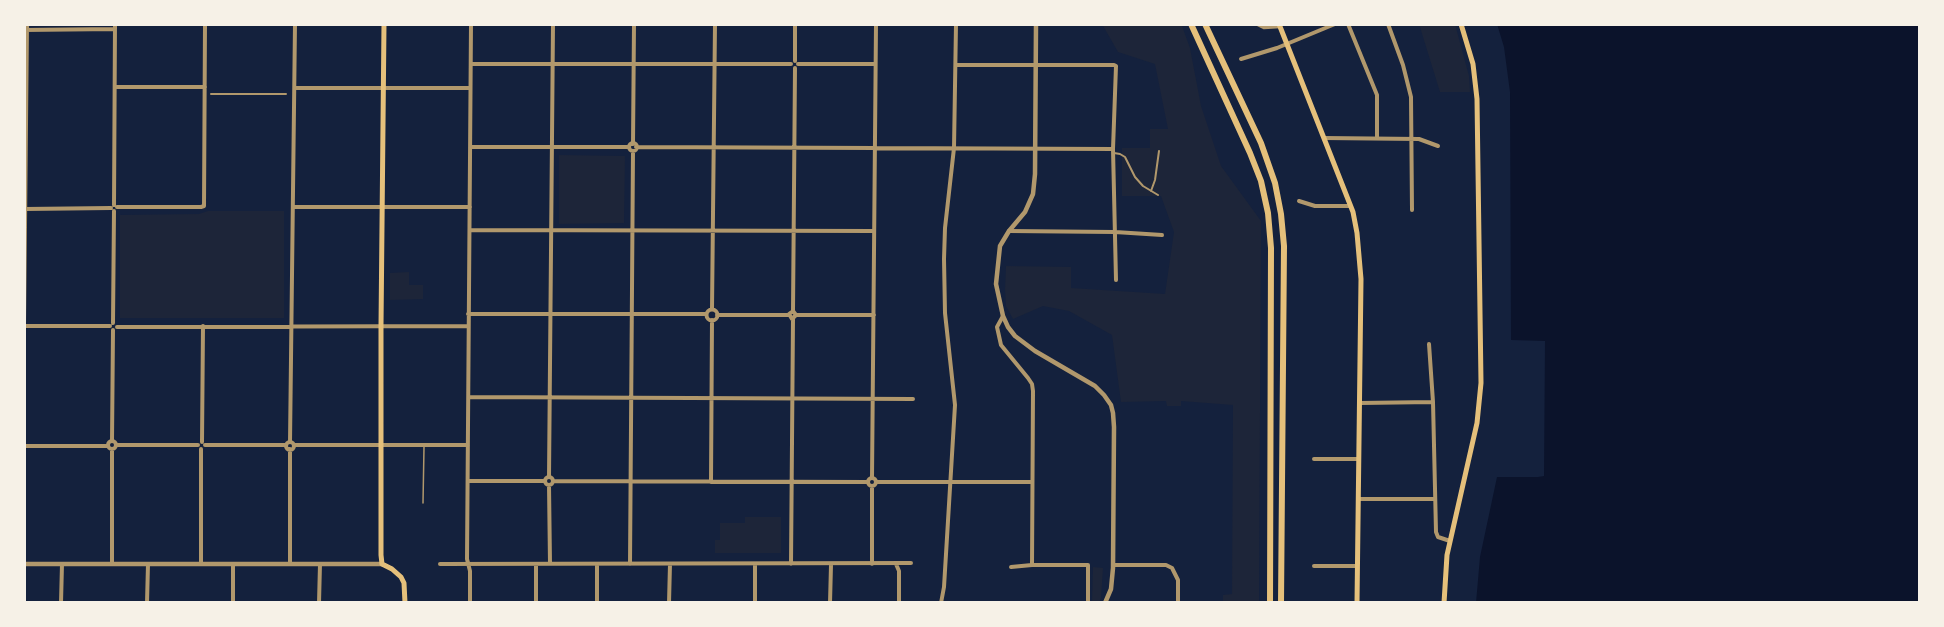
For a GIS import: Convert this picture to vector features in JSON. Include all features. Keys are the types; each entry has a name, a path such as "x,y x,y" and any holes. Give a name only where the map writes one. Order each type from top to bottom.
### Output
{"highway":[{"path":"1191,24 1250,153 1261,181 1268,213 1271,248 1270,603"},
{"path":"1205,24 1261,143 1275,183 1281,214 1284,246 1281,603"}],"main road":[{"path":"384,24 380,446 382,564 401,577 405,590 405,603"},
{"path":"1444,603 1445,571 1477,423 1481,384 1477,99 1473,64 1461,24"},
{"path":"1279,25 1350,206 1357,230 1361,279 1357,603"}],"street":[{"path":"24,209 203,207 205,24"},
{"path":"290,564 295,24"},
{"path":"470,603 468,314 471,24"},
{"path":"550,564 553,24"},
{"path":"630,564 634,24"},
{"path":"715,24 712,309 717,315"},
{"path":"791,564 795,24"},
{"path":"872,564 872,486 870,480 873,399 876,24"},
{"path":"941,603 944,587 955,405 945,313 944,259 954,148 956,24"},
{"path":"1036,24 1035,180 1030,204 1000,246 996,272 998,297 1008,327 1025,345 1095,386 1111,405 1114,427 1113,565 1111,589 1105,603"},
{"path":"1258,24 1264,27 1279,25"},
{"path":"1241,59 1277,48 1335,24"},
{"path":"1348,24 1377,95 1377,138"},
{"path":"1388,24 1410,87 1412,210"},
{"path":"112,564 112,445 113,326 114,208 115,87 115,27 26,28 24,326 113,326 203,326 292,326 381,326 468,326"},
{"path":"471,64 875,64"},
{"path":"956,65 1116,66 1114,151 1116,280"},
{"path":"115,87 205,87"},
{"path":"295,88 470,88"},
{"path":"211,94 286,94"},
{"path":"1324,138 1419,139 1438,146"},
{"path":"470,147 1035,148 1114,151 1125,157 1135,177 1143,186 1158,195"},
{"path":"1151,191 1159,151"},
{"path":"1299,201 1310,205 1350,206"},
{"path":"294,207 470,207"},
{"path":"470,230 874,231"},
{"path":"1009,231 1162,235"},
{"path":"468,314 706,314 712,309"},
{"path":"706,314 708,319 712,320"},
{"path":"717,315 874,315"},
{"path":"712,320 717,315"},
{"path":"1004,316 997,327 1001,345 1032,384 1032,565"},
{"path":"711,482 712,320"},
{"path":"201,564 203,326"},
{"path":"1430,344 1436,532 1438,537 1450,542"},
{"path":"469,397 913,399"},
{"path":"1359,403 1433,402"},
{"path":"24,446 468,445"},
{"path":"1314,459 1359,459"},
{"path":"468,481 545,481 551,479 711,482 870,480 876,482 1032,482"},
{"path":"545,481 549,486"},
{"path":"872,486 876,482"},
{"path":"1357,499 1435,499"},
{"path":"440,564 911,563"},
{"path":"24,564 382,564"},
{"path":"61,603 62,564"},
{"path":"147,603 148,564"},
{"path":"233,564 233,603"},
{"path":"319,603 320,564"},
{"path":"536,564 536,603"},
{"path":"597,564 597,603"},
{"path":"669,603 670,564"},
{"path":"755,564 755,603"},
{"path":"830,603 831,564"},
{"path":"896,564 899,572 899,603"},
{"path":"1011,567 1088,565 1088,603"},
{"path":"1113,565 1166,565 1172,568 1178,580 1179,603"},
{"path":"1314,566 1357,566"}],"lane":[{"path":"423,503 424,446"}],"shaded area":[{"path":"1102,24 1182,26 1190,48 1201,106 1221,166 1261,221 1259,603 1223,603 1223,595 1232,594 1233,405 1181,401 1181,406 1167,406 1166,401 1121,402 1112,335 1069,311 1043,306 1013,319 1006,306 1006,266 1071,267 1071,288 1165,294 1174,232 1161,196 1122,196 1122,148 1150,148 1150,129 1168,129 1155,64 1118,52"},
{"path":"1419,24 1455,24 1469,76 1470,92 1440,92"},
{"path":"1497,24 1920,24 1920,603 1476,603 1480,557 1497,477 1544,476 1545,341 1511,340 1510,92 1504,47"},
{"path":"559,155 625,156 624,223 559,224"},
{"path":"208,211 284,211 284,318 120,318 120,215 199,214"},
{"path":"409,272 409,285 423,285 423,299 390,300 390,273"},
{"path":"745,517 781,517 781,553 715,553 715,540 720,540 720,523 745,523"},
{"path":"1093,567 1103,568 1099,603 1092,602"}]}
